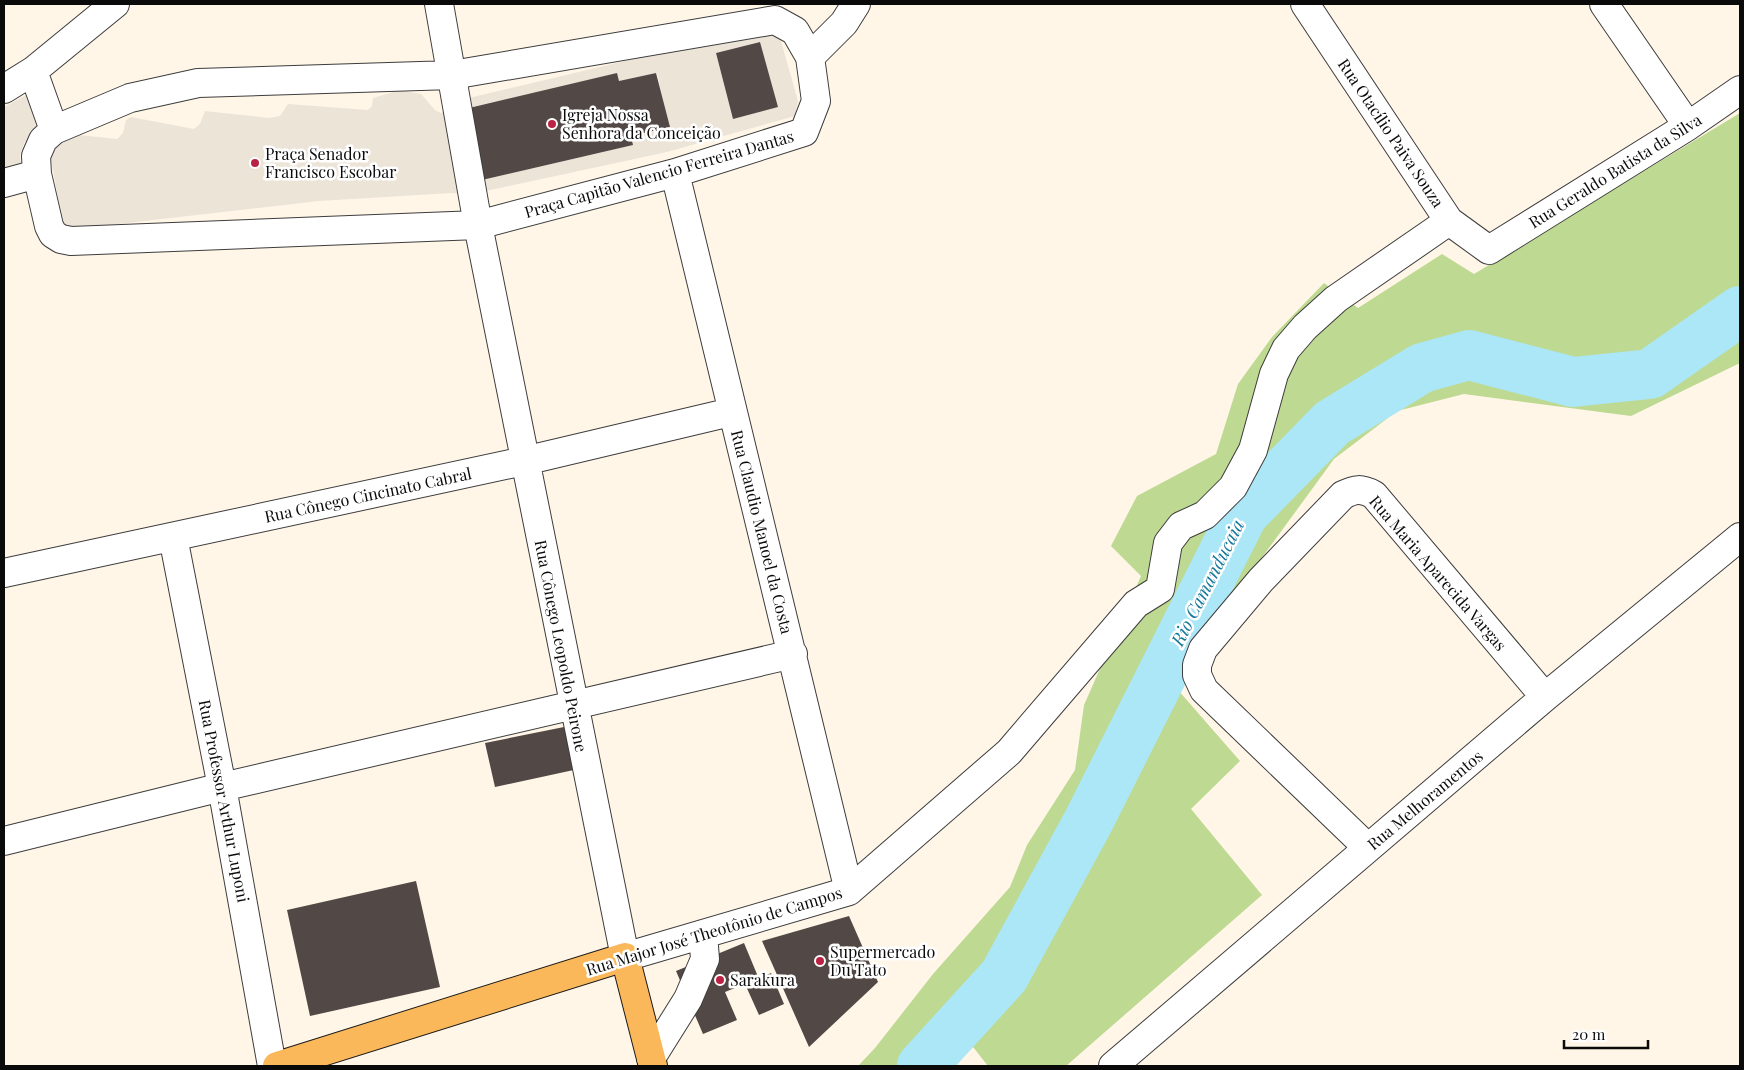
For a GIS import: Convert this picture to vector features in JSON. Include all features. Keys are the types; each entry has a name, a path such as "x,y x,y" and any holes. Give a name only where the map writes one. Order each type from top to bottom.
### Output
{"main road":[{"name":"Rua Cônego Leopoldo Peirone","path":"625,957 652,1062"},
{"name":"Rua Major José Theotônio de Campos","path":"278,1066 625,957"}],"street":[{"path":"4,89 33,71 115,4"},
{"path":"439,4 452,75 478,225 72,242 61,239 54,234 49,226 37,174 36,156 43,140 54,130 130,98 198,83 452,75"},
{"path":"810,57 844,23 856,4"},
{"name":"Rua Otacílio Paiva Souza","path":"1305,4 1449,221 1489,250"},
{"path":"1604,4 1688,126"},
{"name":"Praça Capitão Valencio Ferreira Dantas","path":"452,75 775,20 794,31 810,57 816,101 804,132 675,173 478,225"},
{"path":"33,71 54,130"},
{"name":"Rua Geraldo Batista da Silva","path":"1489,250 1688,126 1740,90"},
{"name":"Rua Claudio Manoel da Costa","path":"675,173 731,412 793,654 849,891"},
{"path":"4,183 37,174"},
{"name":"Rua Major José Theotônio de Campos","path":"625,957 849,891 1009,752 1136,604 1160,589 1168,543 1181,526 1204,515 1233,486 1253,450 1274,374 1286,349 1336,299 1449,221"},
{"name":"Rua Cônego Leopoldo Peirone","path":"478,225 625,957"},
{"name":"Rua Cônego Cincinato Cabral","path":"4,572 524,461 731,412"},
{"name":"Rua Maria Aparecida Vargas","path":"1368,848 1204,690 1197,675 1197,664 1203,649 1261,580 1343,495 1353,490 1363,489 1374,495 1545,697"},
{"name":"Rua Professor Arthur Luponi","path":"173,537 222,787 272,1066"},
{"name":"Rua Melhoramentos","path":"1113,1066 1545,697 1740,537"},
{"path":"4,840 222,787 793,654"},
{"path":"652,1062 688,999 702,967 705,959 703,934"}],"green space":[{"path":"1740,113 1740,363 1631,416 1464,394 1397,411 1334,459 1171,682 1240,761 1191,809 1262,895 1066,1066 988,1066 973,1047 952,1066 858,1066 875,1048 933,974 1010,887 1027,845 1075,770 1084,705 1141,576 1111,546 1137,496 1216,454 1238,384 1272,337 1324,283 1358,308 1442,254 1474,274"}],"shaded area":[{"path":"743,33 779,34 798,101 795,116 667,152 472,194 452,193 319,201 83,228 66,225 62,219 50,155 53,147 69,134 117,139 123,133 126,120 131,117 194,129 200,124 205,111 269,118 280,116 288,104 368,110 372,106 373,98 400,90 421,94 435,110 441,113 460,100","holes":["760,42 733,119 716,53","617,73 619,81 657,73 669,127 631,136 633,145 482,180"]},
{"path":"28,94 40,124 24,143 20,155 21,166 4,170 4,107"}],"building":[{"path":"760,42 778,107 733,119 716,53"},
{"path":"617,73 619,81 656,73 670,127 631,136 633,145 482,180 465,109"},
{"path":"574,725 583,768 495,787 485,743"},
{"path":"416,881 440,987 310,1016 287,910"},
{"name":"Supermercado Du Tato","path":"849,916 878,982 809,1047 762,941"},
{"path":"744,943 759,979 771,973 784,1004 759,1015 745,984 725,992 737,1020 703,1034 676,971"}],"waterway":[{"name":"Rio Camanducaia","path":"922,1066 1004,976 1088,822 1243,514 1332,423 1422,368 1469,355 1573,382 1650,374 1740,311"}],"place":[{"name":"Igreja Nossa Senhora da Conceição","path":"552,124"},
{"name":"Praça Senador Francisco Escobar","path":"255,163"},
{"name":"Supermercado Du Tato","path":"820,961"},
{"name":"Sarakura","path":"720,980"}]}
